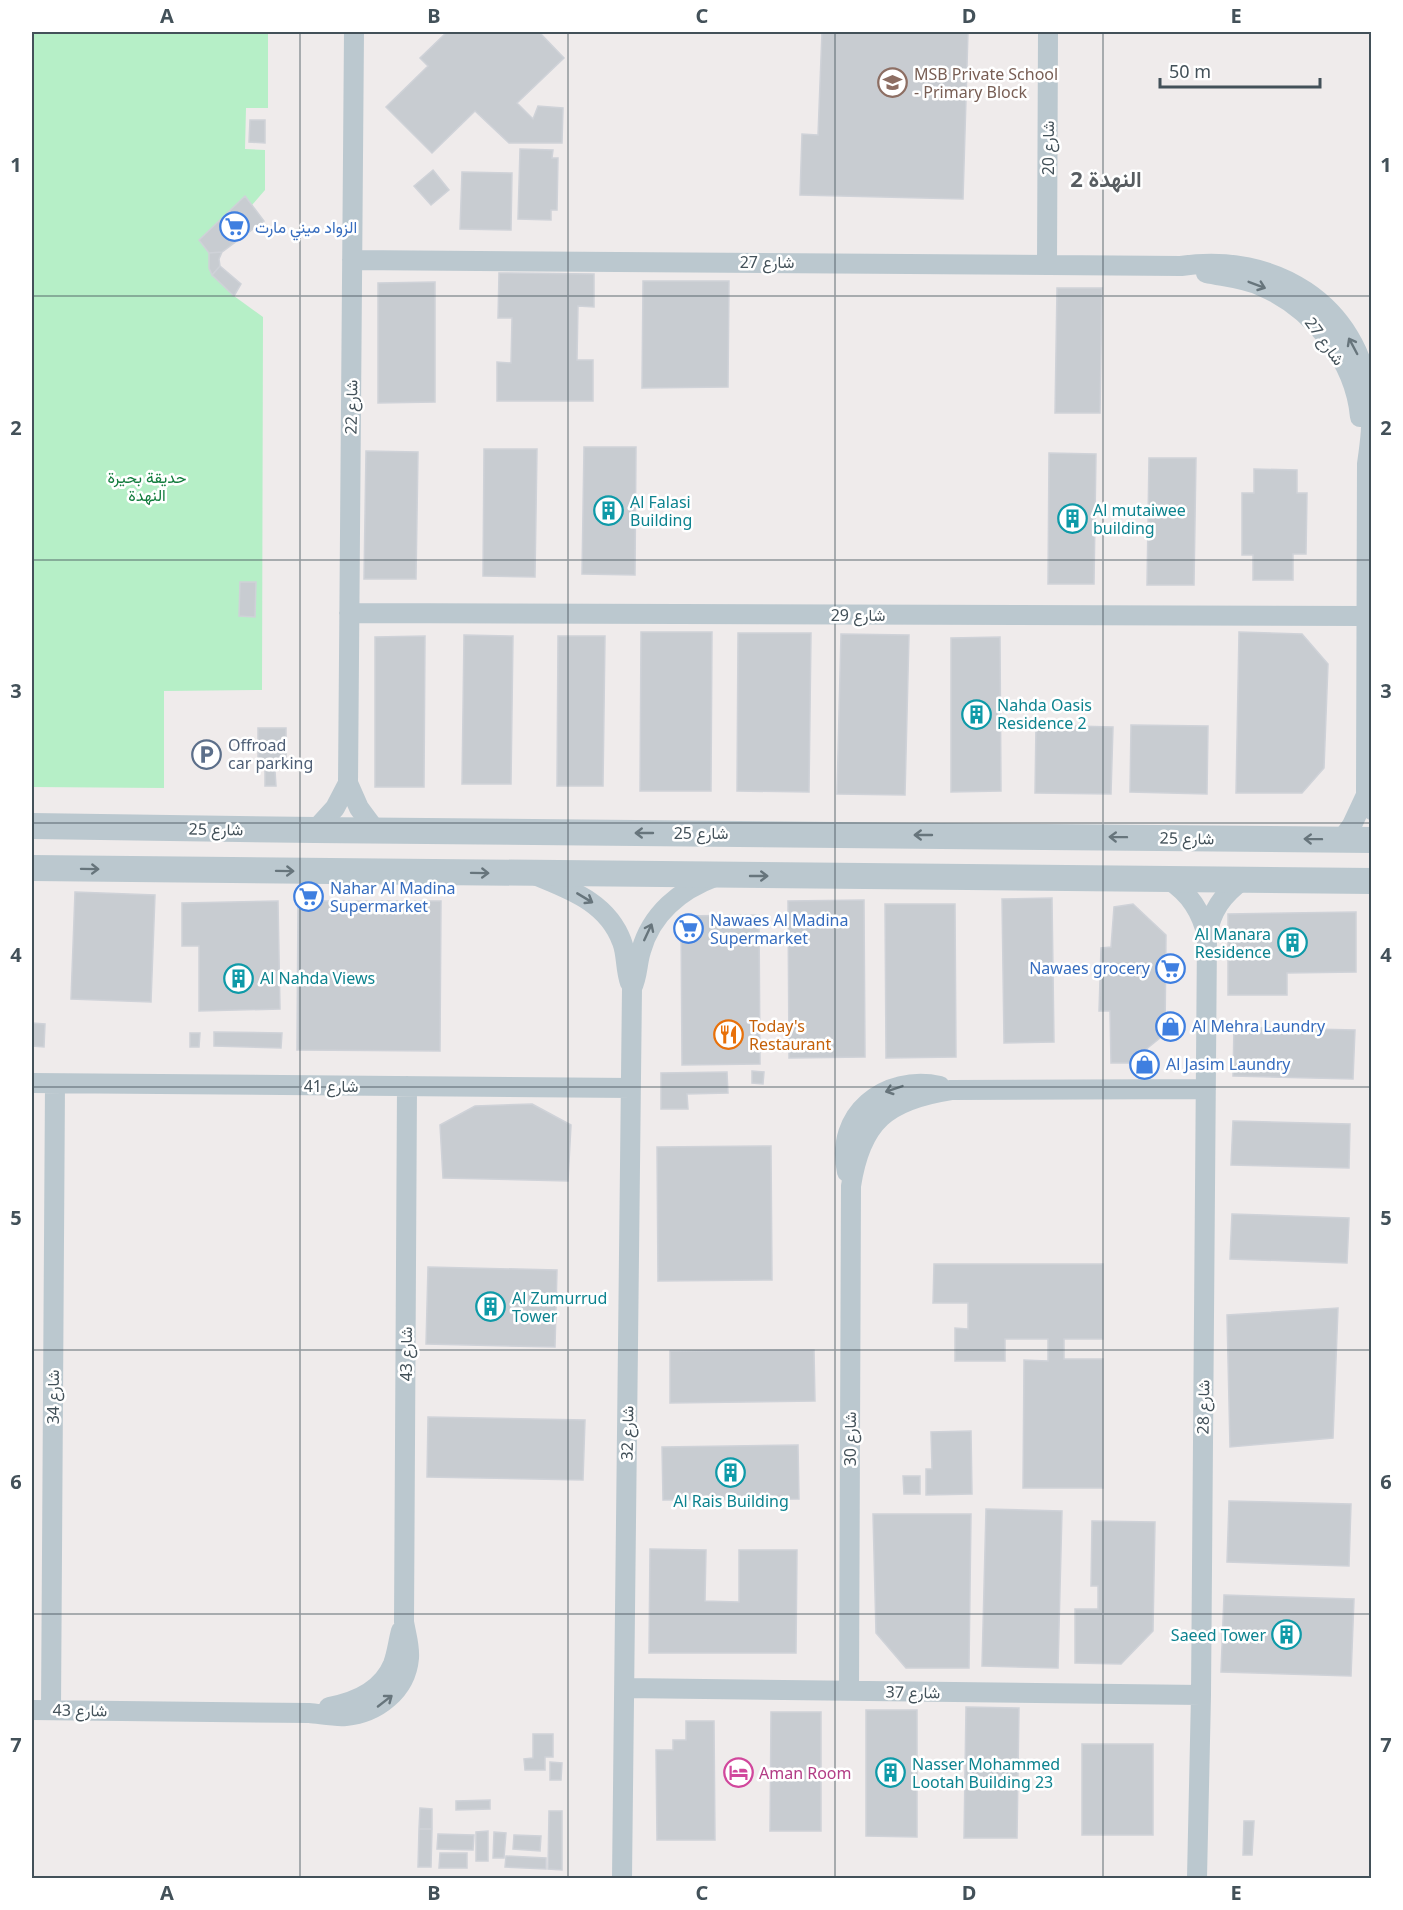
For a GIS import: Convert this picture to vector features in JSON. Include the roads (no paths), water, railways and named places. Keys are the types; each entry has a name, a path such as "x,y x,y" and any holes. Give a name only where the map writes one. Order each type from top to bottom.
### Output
{"street":[{"name":"شارع 22","path":"354,32 348,783 359,808 376,831"},
{"name":"شارع 20","path":"1047,264 1048,32"},
{"name":"شارع 27","path":"352,260 1181,266 1198,272 1240,279 1259,285 1284,298 1308,315 1335,348 1350,379 1359,408 1367,464 1366,616 1369,802 1342,839"},
{"name":"شارع 29","path":"349,613 1366,616"},
{"name":"شارع 22","path":"315,830 334,808 348,783"},
{"name":"شارع 25","path":"32,826 1371,840"},
{"path":"32,868 1371,881"},
{"name":"شارع 32","path":"532,874 580,895 603,911 618,931 632,988 622,1878"},
{"name":"شارع 32","path":"632,988 643,944 661,911 687,890 720,876"},
{"name":"شارع 28","path":"1169,880 1187,894 1194,903 1207,936"},
{"name":"شارع 28","path":"1197,1878 1201,1695 1207,936 1218,904 1234,886 1243,880"},
{"name":"شارع 41","path":"32,1083 631,1088"},
{"name":"شارع 34","path":"51,1710 55,1084"},
{"name":"شارع 43","path":"32,1710 356,1715 377,1707 387,1700 402,1682 409,1648 404,1622 407,1086"},
{"name":"شارع 30","path":"849,1691 851,1186 854,1164 869,1130 881,1116 897,1105 914,1098 951,1090 1206,1089"},
{"name":"شارع 37","path":"625,1688 1201,1695"}],"place":[{"name":"MSB Private School - Primary Block","path":"893,83"},
{"name":"الزواد ميني مارت","path":"234,227"},
{"name":"Al Falasi Building","path":"609,511"},
{"name":"Al mutaiwee building","path":"1072,519"},
{"name":"Nahda Oasis Residence 2","path":"976,714"},
{"name":"Offroad car parking","path":"207,754"},
{"name":"Nahar Al Madina Supermarket","path":"309,897"},
{"name":"Nawaes Al Madina Supermarket","path":"689,929"},
{"name":"Al Manara Residence","path":"1292,943"},
{"name":"Nawaes grocery","path":"1171,968"},
{"name":"Al Nahda Views","path":"239,978"},
{"name":"Al Mehra Laundry","path":"1171,1026"},
{"name":"Today's Restaurant","path":"728,1035"},
{"name":"Al Jasim Laundry","path":"1145,1064"},
{"name":"Al Zumurrud Tower","path":"491,1307"},
{"name":"Al Rais Building","path":"731,1473"},
{"name":"Saeed Tower","path":"1287,1635"},
{"name":"Aman Room","path":"738,1773"},
{"name":"Nasser Mohammed Lootah Building 23","path":"891,1773"}],"district":[{"name":"النهدة 2","path":"1106,179"}],"park label":[{"name":"حديقة بحيرة النهدة","path":"147,486"}]}
